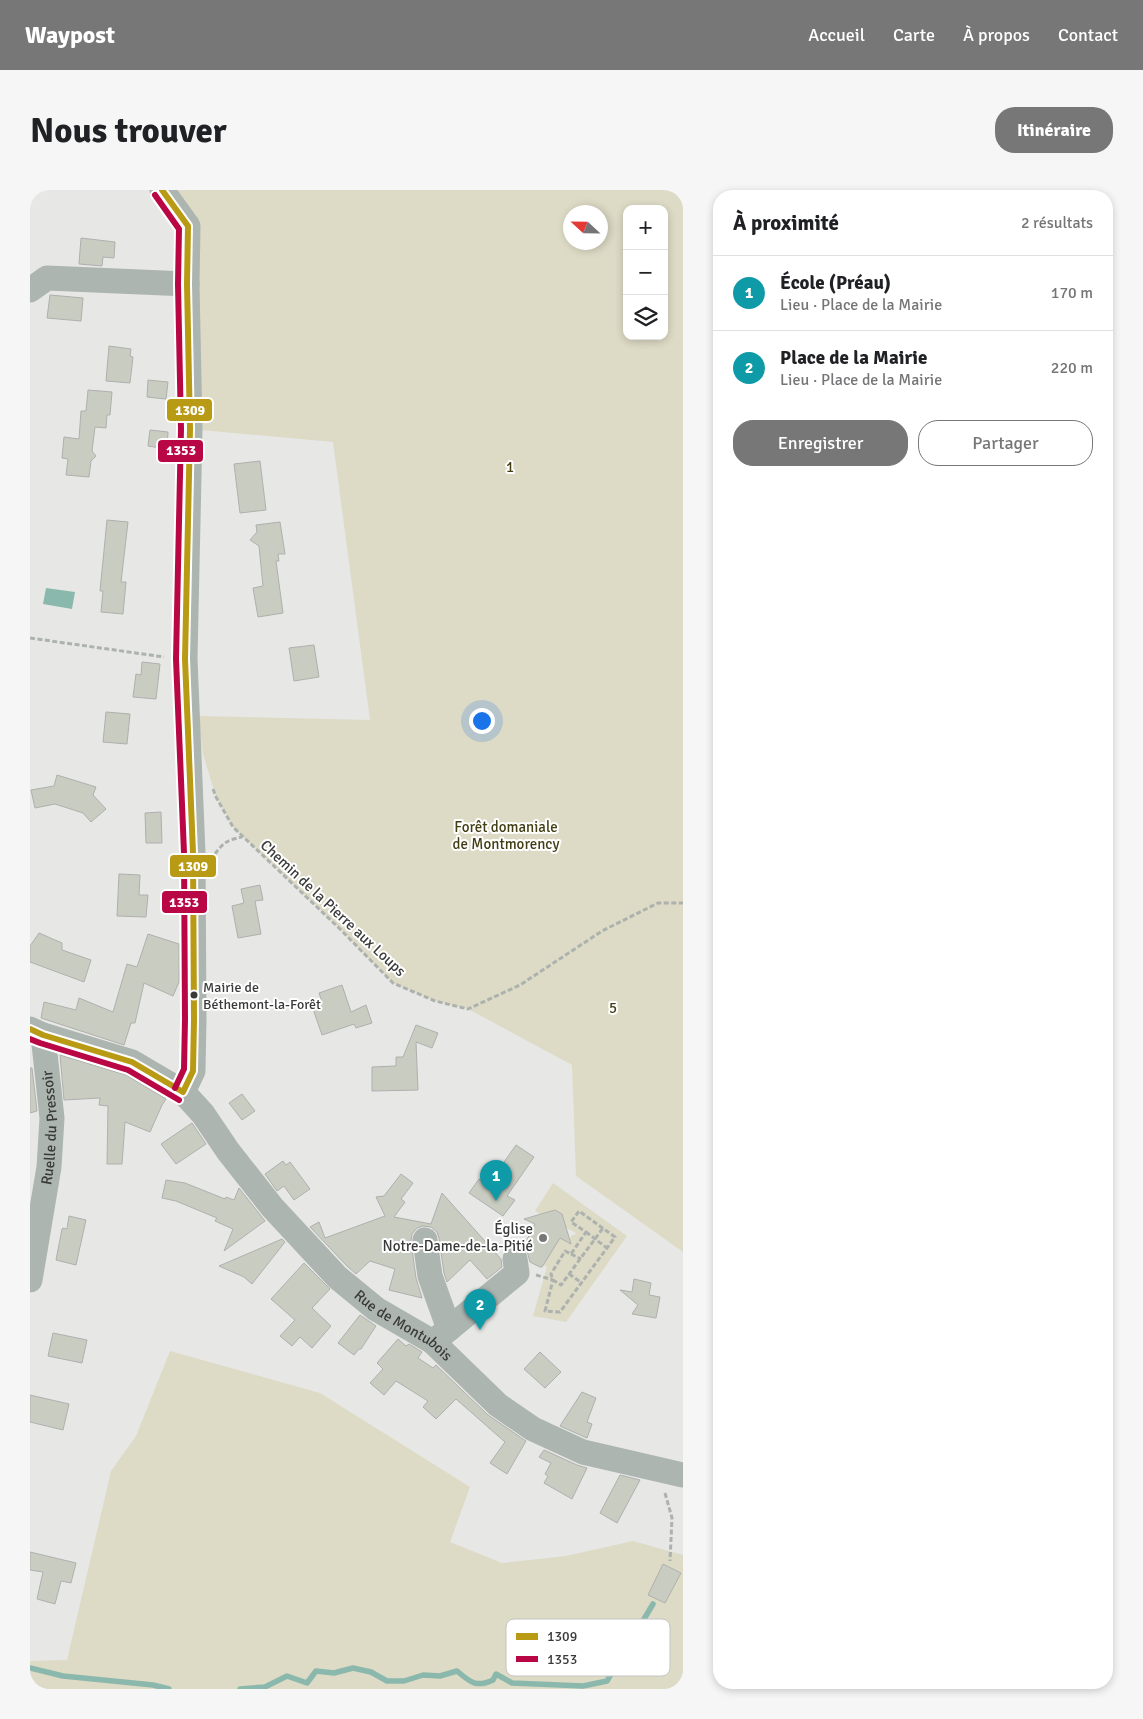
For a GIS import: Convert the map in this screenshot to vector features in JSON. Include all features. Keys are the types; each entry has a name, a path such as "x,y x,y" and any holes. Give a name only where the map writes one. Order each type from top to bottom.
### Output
{"street":[{"path":"162,190 188,226 186,284 190,429 185,659 193,853 194,1019 193,1071 183,1092"},
{"path":"30,290 47,278 186,284"},
{"name":"Rue de Montubois","path":"37,1032 132,1062 183,1092 203,1114 228,1152 272,1207 337,1277 376,1308 441,1336 498,1405 533,1429 583,1452 683,1475"},
{"name":"Ruelle du Pressoir","path":"30,1280 49,1167 52,1118 37,1032"},
{"path":"425,1240 441,1336 530,1272"}],"path":[{"path":"30,638 185,659"},
{"name":"Chemin de la Pierre aux Loups","path":"243,837 340,929 392,984 435,1001 468,1009 520,986 602,931 658,903 683,903"},
{"path":"530,1272 545,1311 560,1312 616,1237 579,1211 571,1222 607,1248"},
{"path":"530,1272 561,1285 604,1228"},
{"path":"571,1254 585,1232"},
{"path":"530,1272 551,1274 565,1251 581,1259"},
{"path":"569,1274 582,1283"},
{"path":"652,1468 665,1491 672,1518 670,1561"}],"green space":[{"name":"Forêt domaniale de Montmorency","path":"162,190 683,190 683,1252 576,1176 572,1065 468,1009 435,1001 393,983 340,929 233,827 216,797 203,754 198,716 370,720 333,442 190,429 188,226"},
{"path":"553,1183 627,1236 566,1322 533,1316 547,1267 542,1264 557,1236 570,1243 569,1240 572,1235 576,1233 563,1226 565,1222 562,1214 555,1210 547,1212 544,1216 535,1211"},
{"path":"170,1351 320,1393 470,1487 450,1542 502,1563 566,1556 633,1541 683,1555 683,1689 30,1689 30,1661 67,1660 111,1471 136,1436"}],"shaded area":[{"path":"46,588 75,592 72,609 43,604"}],"building":[{"path":"81,238 115,242 114,258 103,257 102,266 79,264"},
{"path":"50,295 83,298 81,321 47,318"},
{"path":"109,346 131,349 130,356 133,357 130,383 106,381"},
{"path":"148,380 168,382 166,399 147,397"},
{"path":"88,390 112,392 110,415 107,415 106,428 95,427 92,451 96,456 91,461 89,477 66,475 68,459 62,458 64,437 79,439 81,411 86,411"},
{"path":"150,430 168,432 167,449 148,446"},
{"path":"260,461 266,510 240,513 234,464"},
{"path":"107,520 128,522 121,582 126,582 123,614 101,612 103,591 100,591"},
{"path":"280,522 285,554 278,554 279,561 276,561 283,613 258,617 253,588 263,586 259,546 250,540 257,532 256,525"},
{"path":"314,645 319,677 294,681 289,648"},
{"path":"142,662 160,664 156,699 133,697 136,674 141,675"},
{"path":"106,712 130,714 127,744 103,742"},
{"path":"57,775 96,787 93,795 106,809 91,822 83,813 55,804 35,808 31,790 54,786"},
{"path":"161,812 162,843 146,843 145,813"},
{"path":"119,874 140,875 139,895 148,895 146,917 117,916"},
{"path":"260,885 263,900 255,901 261,934 238,938 232,906 244,903 241,889"},
{"path":"39,933 62,943 62,950 91,960 84,982 30,962 30,946"},
{"path":"148,934 179,944 179,982 173,996 144,983 135,1023 131,1023 124,1045 41,1018 44,1002 76,1010 79,998 113,1012 127,964 137,967"},
{"path":"342,985 351,1012 366,1005 372,1023 356,1028 354,1024 322,1035 312,1006 322,1002 319,993"},
{"path":"416,1025 438,1033 432,1048 416,1042 418,1090 372,1091 372,1067 396,1066 396,1057 403,1057"},
{"path":"60,1055 126,1075 166,1099 150,1132 125,1122 122,1164 107,1164 108,1106 99,1105 100,1098 64,1100"},
{"path":"30,1068 32,1068 37,1111 30,1113"},
{"path":"242,1094 255,1111 242,1120 229,1103"},
{"path":"192,1123 206,1144 176,1164 161,1144"},
{"path":"516,1145 534,1157 507,1196 515,1200 503,1216 469,1193 479,1179 488,1185"},
{"path":"283,1161 286,1165 290,1162 310,1189 294,1200 284,1186 277,1191 265,1174"},
{"path":"401,1174 413,1183 401,1199 405,1202 394,1217 431,1224 442,1193 501,1259 502,1267 487,1279 470,1260 447,1282 437,1232 431,1227 423,1226 417,1228 412,1234 411,1241 416,1278 422,1298 389,1290 395,1269 370,1261 356,1274 310,1227 319,1222 325,1238 385,1216 376,1197 384,1196"},
{"path":"166,1180 185,1183 225,1199 226,1197 234,1200 239,1188 265,1221 224,1251 233,1229 215,1221 217,1218 176,1201 162,1198"},
{"name":"Église Notre-Dame-de-la-Pitié","path":"555,1210 562,1214 571,1244 560,1238 542,1267 540,1267 530,1262 527,1251 523,1247 535,1224 524,1219"},
{"path":"69,1216 86,1220 76,1265 56,1260 62,1229 67,1229"},
{"path":"282,1239 285,1242 252,1284 244,1277 219,1266"},
{"path":"304,1263 330,1289 312,1308 331,1326 312,1348 300,1337 292,1346 280,1336 295,1320 271,1299"},
{"path":"634,1279 651,1283 649,1295 660,1297 656,1318 632,1314 638,1305 620,1290 632,1292"},
{"path":"360,1315 376,1326 361,1349 354,1355 338,1343"},
{"path":"53,1333 87,1340 82,1363 48,1356"},
{"path":"398,1339 406,1346 409,1344 422,1352 418,1358 433,1368 436,1365 488,1415 526,1441 507,1474 490,1463 505,1442 456,1399 436,1419 423,1407 428,1401 396,1381 384,1395 370,1383 383,1369 377,1363"},
{"path":"540,1352 561,1372 545,1388 524,1369"},
{"path":"582,1392 596,1398 587,1422 592,1424 587,1438 560,1426"},
{"path":"30,1395 69,1404 63,1430 30,1422"},
{"path":"544,1450 587,1468 572,1499 544,1483 548,1476 545,1474 551,1463 539,1457"},
{"path":"620,1475 640,1480 617,1523 600,1513"},
{"path":"30,1552 76,1563 71,1583 61,1581 55,1604 37,1599 43,1572 30,1570"},
{"path":"663,1564 681,1573 665,1603 648,1595"}],"waterway":[{"path":"644,1619 653,1604"},
{"path":"30,1668 63,1676 153,1685 169,1689"},
{"path":"240,1689 265,1687 287,1676 307,1683 316,1671 334,1673 353,1668 371,1672 387,1681 404,1681 423,1675 440,1676 457,1671 470,1681 478,1684 493,1680 496,1674 512,1683 583,1686 607,1681 610,1676"}],"transit line":[{"name":"1309","path":"162,190 188,226 187,284 190,429 185,659 193,853 194,1019 193,1071 183,1092"},
{"name":"1353","path":"155,195 179,229 178,284 181,429 176,659 184,853 185,1019 184,1069 175,1088"},
{"name":"1309","path":"30,1029 43,1035 132,1062 183,1092"},
{"name":"1353","path":"30,1039 128,1070 179,1100"}],"place":[{"name":"Mairie de Béthemont-la-Forêt","path":"194,995"},
{"name":"École (Préau)","path":"496,1201"},
{"name":"Église Notre-Dame-de-la-Pitié","path":"543,1238"},
{"name":"Place de la Mairie","path":"480,1330"}],"park label":[{"name":"1","path":"510,467"},
{"name":"5","path":"613,1008"}]}
